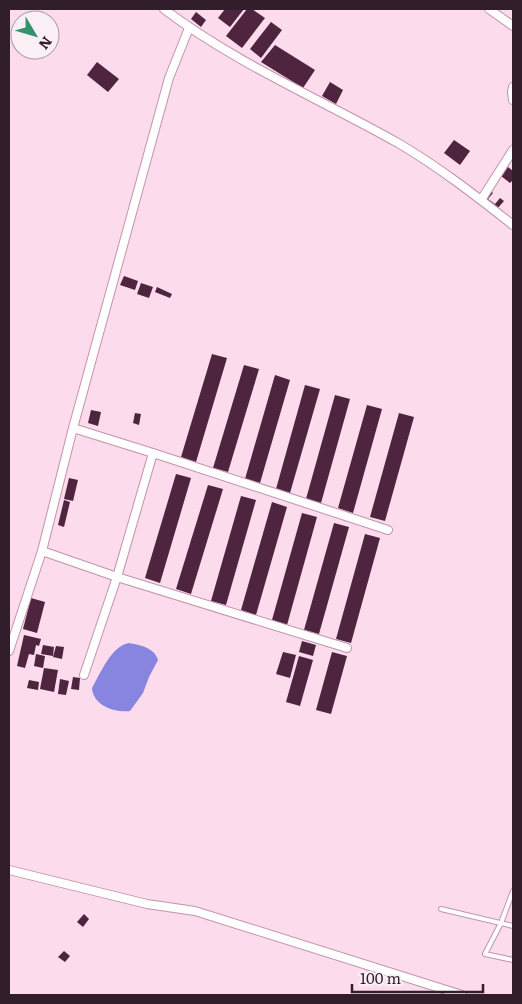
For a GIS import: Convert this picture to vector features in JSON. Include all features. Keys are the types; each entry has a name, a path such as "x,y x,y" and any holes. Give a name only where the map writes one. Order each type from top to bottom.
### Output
{"street":[{"path":"164,9 189,28 220,47 399,144 447,173 513,225"},
{"path":"489,9 513,26"},
{"path":"9,651 42,551 73,428 169,78 189,28"},
{"path":"513,86 513,100"},
{"path":"481,200 513,150"},
{"path":"73,428 388,530"},
{"path":"84,675 117,577 153,453"},
{"path":"42,551 117,577 347,648"},
{"path":"9,870 146,904 195,911 462,995"}],"lane":[{"path":"513,891 501,923 485,954 513,960"},
{"path":"441,909 513,926"}],"shaded area":[{"path":"129,643 150,650 158,660 143,693 130,711 118,711 101,704 93,694 92,688 112,654 123,645"}],"building":[{"path":"225,9 244,9 230,27 218,18"},
{"path":"247,9 252,9 265,18 242,48 226,36"},
{"path":"196,12 206,20 201,27 191,19"},
{"path":"271,22 282,30 261,58 250,49"},
{"path":"275,45 315,70 303,88 261,62"},
{"path":"97,62 119,79 108,92 87,75"},
{"path":"330,82 343,90 336,104 322,96"},
{"path":"454,140 470,151 460,165 444,153"},
{"path":"508,167 513,171 513,180 510,183 501,176"},
{"path":"490,190 493,193 488,199 495,204 500,198 504,201 497,209 484,199"},
{"path":"124,276 138,281 135,290 120,285"},
{"path":"141,283 153,287 149,298 137,294"},
{"path":"157,287 172,294 170,298 155,292"},
{"path":"212,354 227,358 196,462 181,457"},
{"path":"244,365 259,369 228,472 213,468"},
{"path":"275,375 290,380 260,483 245,479"},
{"path":"305,385 320,389 290,493 276,489"},
{"path":"335,395 350,399 321,503 306,499"},
{"path":"367,405 382,409 353,513 338,508"},
{"path":"91,410 101,412 98,426 88,423"},
{"path":"135,413 141,414 139,425 133,423"},
{"path":"399,413 414,417 385,521 370,517"},
{"path":"176,474 191,478 160,583 145,578"},
{"path":"69,478 78,480 73,501 64,499"},
{"path":"208,485 223,489 191,594 176,589"},
{"path":"241,496 256,500 226,605 211,601"},
{"path":"64,500 70,502 64,527 58,525"},
{"path":"272,502 287,507 256,615 241,610"},
{"path":"302,513 317,517 287,625 272,620"},
{"path":"334,523 349,527 319,634 304,630"},
{"path":"365,534 380,538 351,643 336,639"},
{"path":"31,598 45,602 37,633 23,629"},
{"path":"24,635 41,639 39,646 36,645 34,655 29,654 25,668 17,666"},
{"path":"302,641 316,645 313,656 299,652"},
{"path":"43,645 54,647 53,656 41,654"},
{"path":"56,646 64,647 62,659 53,657"},
{"path":"283,652 296,655 290,678 276,674"},
{"path":"332,652 347,656 331,714 316,710"},
{"path":"36,654 45,656 43,668 34,666"},
{"path":"299,656 313,660 300,706 286,702"},
{"path":"44,668 58,670 54,692 40,689"},
{"path":"73,677 80,678 79,690 71,689"},
{"path":"60,679 69,681 66,695 58,694"},
{"path":"29,680 39,682 38,690 27,688"},
{"path":"84,914 89,919 83,927 77,922"},
{"path":"64,951 70,956 65,962 58,957"}]}
